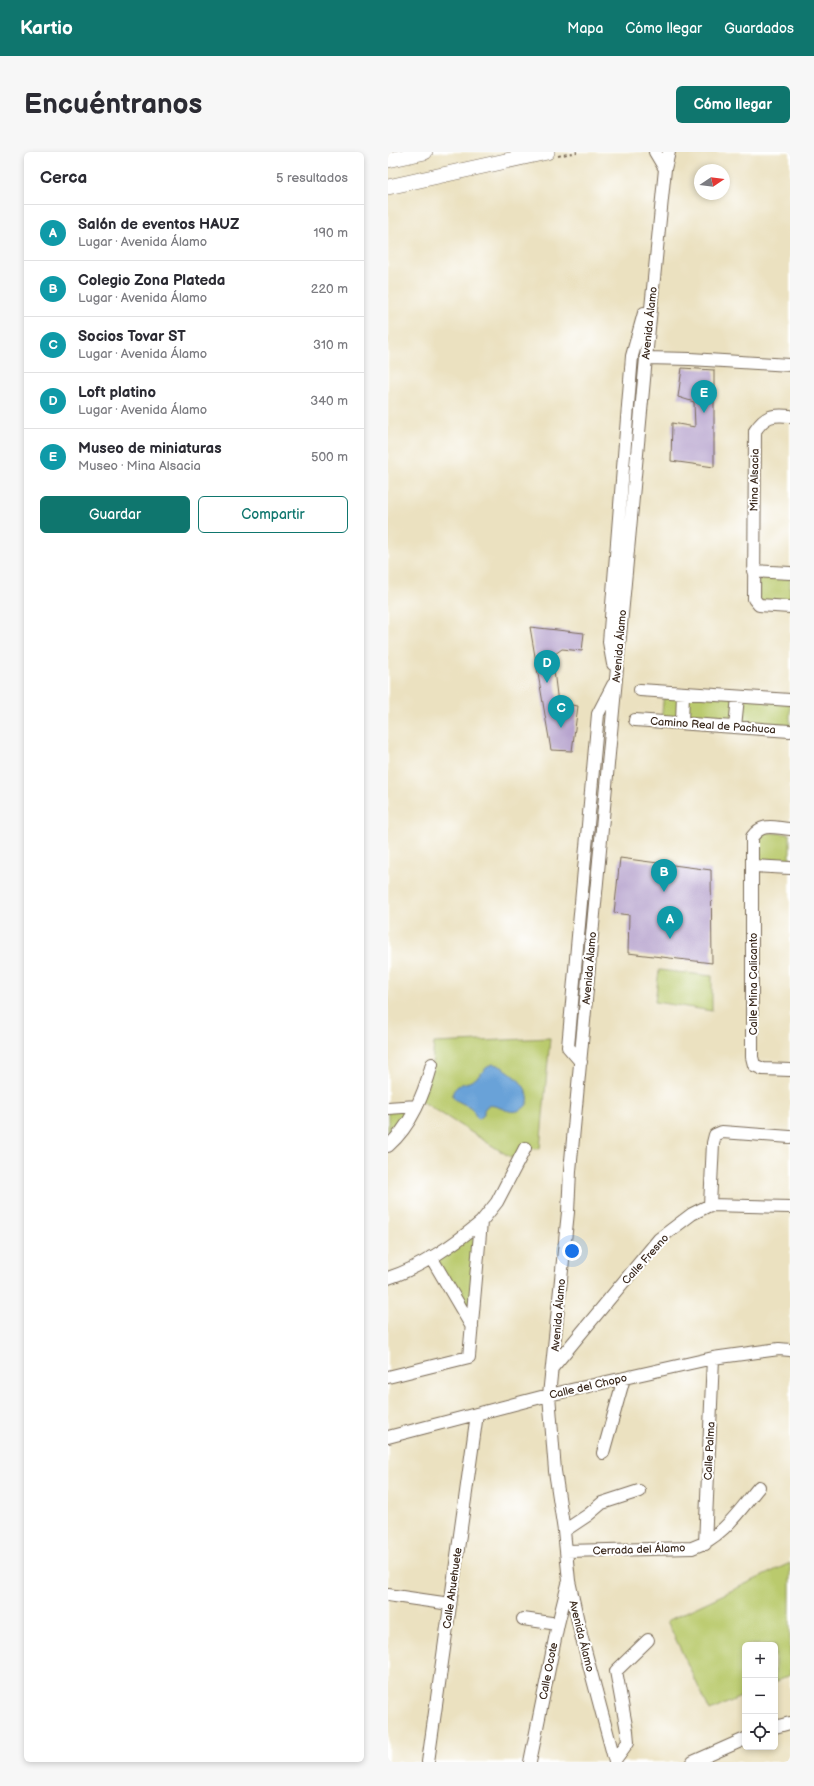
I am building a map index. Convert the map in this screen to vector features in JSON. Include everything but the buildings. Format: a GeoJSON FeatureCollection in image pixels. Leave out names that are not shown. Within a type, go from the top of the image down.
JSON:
{"type":"FeatureCollection","features":[{"type":"Feature","properties":{"kind":"main road"},"geometry":{"type":"LineString","coordinates":[[408,182],[395,158],[425,152]]}},
{"type":"Feature","properties":{"kind":"main road"},"geometry":{"type":"LineString","coordinates":[[388,187],[547,152]]}},
{"type":"Feature","properties":{"kind":"street"},"geometry":{"type":"LineString","coordinates":[[655,152],[665,169]]}},
{"type":"Feature","properties":{"kind":"street","name":"Avenida Álamo"},"geometry":{"type":"LineString","coordinates":[[615,1761],[581,1635],[569,1581],[564,1531],[555,1471],[549,1395],[553,1367],[646,358],[665,169],[669,152]]}},
{"type":"Feature","properties":{"kind":"street"},"geometry":{"type":"LineString","coordinates":[[616,678],[609,642],[632,356],[654,279]]}},
{"type":"Feature","properties":{"kind":"street"},"geometry":{"type":"LineString","coordinates":[[646,358],[790,365]]}},
{"type":"Feature","properties":{"kind":"street","name":"Mina Alsacia"},"geometry":{"type":"LineString","coordinates":[[790,416],[776,415],[762,421],[754,431],[753,571],[754,599],[756,603],[759,605],[790,607]]}},
{"type":"Feature","properties":{"kind":"street"},"geometry":{"type":"LineString","coordinates":[[753,571],[790,573]]}},
{"type":"Feature","properties":{"kind":"street"},"geometry":{"type":"LineString","coordinates":[[640,690],[790,700]]}},
{"type":"Feature","properties":{"kind":"street"},"geometry":{"type":"LineString","coordinates":[[682,723],[683,693]]}},
{"type":"Feature","properties":{"kind":"street"},"geometry":{"type":"LineString","coordinates":[[736,727],[738,697]]}},
{"type":"Feature","properties":{"kind":"street","name":"Camino Real de Pachuca"},"geometry":{"type":"LineString","coordinates":[[635,720],[790,731]]}},
{"type":"Feature","properties":{"kind":"street","name":"Calle Mina Calicanto"},"geometry":{"type":"LineString","coordinates":[[790,829],[763,827],[757,830],[752,837],[752,1057],[754,1065],[763,1069],[790,1070]]}},
{"type":"Feature","properties":{"kind":"street"},"geometry":{"type":"LineString","coordinates":[[753,866],[790,868]]}},
{"type":"Feature","properties":{"kind":"street"},"geometry":{"type":"LineString","coordinates":[[388,1143],[397,1138],[417,1106],[425,1089],[432,1064]]}},
{"type":"Feature","properties":{"kind":"street"},"geometry":{"type":"LineString","coordinates":[[388,1108],[417,1106]]}},
{"type":"Feature","properties":{"kind":"street"},"geometry":{"type":"LineString","coordinates":[[710,1205],[713,1143],[715,1135],[722,1132],[790,1137]]}},
{"type":"Feature","properties":{"kind":"street"},"geometry":{"type":"LineString","coordinates":[[388,1278],[431,1257],[458,1240],[481,1222],[497,1202],[525,1148]]}},
{"type":"Feature","properties":{"kind":"street","name":"Calle Fresno"},"geometry":{"type":"LineString","coordinates":[[553,1367],[660,1239],[692,1214],[710,1205],[790,1207]]}},
{"type":"Feature","properties":{"kind":"street"},"geometry":{"type":"LineString","coordinates":[[388,1377],[469,1358],[481,1222]]}},
{"type":"Feature","properties":{"kind":"street"},"geometry":{"type":"LineString","coordinates":[[431,1257],[472,1327]]}},
{"type":"Feature","properties":{"kind":"street","name":"Calle del Chopo"},"geometry":{"type":"LineString","coordinates":[[388,1437],[549,1395],[713,1358],[779,1349],[790,1350]]}},
{"type":"Feature","properties":{"kind":"street","name":"Calle Palma"},"geometry":{"type":"LineString","coordinates":[[705,1544],[713,1358]]}},
{"type":"Feature","properties":{"kind":"street"},"geometry":{"type":"LineString","coordinates":[[603,1453],[624,1378]]}},
{"type":"Feature","properties":{"kind":"street","name":"Calle Ahuehuete"},"geometry":{"type":"LineString","coordinates":[[428,1762],[477,1414]]}},
{"type":"Feature","properties":{"kind":"street","name":"Cerrada del Álamo"},"geometry":{"type":"LineString","coordinates":[[566,1551],[692,1548],[705,1544],[719,1534],[759,1487]]}},
{"type":"Feature","properties":{"kind":"street"},"geometry":{"type":"LineString","coordinates":[[564,1531],[588,1515],[602,1503],[639,1491]]}},
{"type":"Feature","properties":{"kind":"street","name":"Calle Ocote"},"geometry":{"type":"LineString","coordinates":[[530,1762],[558,1624],[569,1581]]}},
{"type":"Feature","properties":{"kind":"street"},"geometry":{"type":"LineString","coordinates":[[388,1595],[450,1604]]}},
{"type":"Feature","properties":{"kind":"street"},"geometry":{"type":"LineString","coordinates":[[523,1619],[558,1624]]}},
{"type":"Feature","properties":{"kind":"street"},"geometry":{"type":"LineString","coordinates":[[615,1761],[628,1742],[628,1731],[616,1671],[648,1640]]}},
{"type":"Feature","properties":{"kind":"street"},"geometry":{"type":"LineString","coordinates":[[778,1726],[790,1723]]}},
{"type":"Feature","properties":{"kind":"street"},"geometry":{"type":"LineString","coordinates":[[693,1762],[742,1740]]}},
{"type":"Feature","properties":{"kind":"green space"},"geometry":{"type":"Polygon","coordinates":[[[758,574],[790,576],[790,603],[759,601],[758,574]]]}},
{"type":"Feature","properties":{"kind":"green space"},"geometry":{"type":"Polygon","coordinates":[[[664,692],[790,700],[790,731],[661,722],[664,692]]]}},
{"type":"Feature","properties":{"kind":"green space"},"geometry":{"type":"Polygon","coordinates":[[[758,832],[790,834],[790,861],[756,860],[758,832]]]}},
{"type":"Feature","properties":{"kind":"green space"},"geometry":{"type":"Polygon","coordinates":[[[659,970],[712,976],[712,1011],[655,1002],[659,970]]]}},
{"type":"Feature","properties":{"kind":"green space"},"geometry":{"type":"Polygon","coordinates":[[[550,1038],[540,1149],[525,1148],[518,1162],[420,1100],[432,1064],[434,1043],[550,1038]]]}},
{"type":"Feature","properties":{"kind":"green space"},"geometry":{"type":"Polygon","coordinates":[[[417,1106],[388,1146],[388,1108],[417,1106]]]}},
{"type":"Feature","properties":{"kind":"green space"},"geometry":{"type":"Polygon","coordinates":[[[481,1222],[472,1327],[431,1257],[481,1222]]]}},
{"type":"Feature","properties":{"kind":"green space"},"geometry":{"type":"Polygon","coordinates":[[[790,1563],[790,1675],[778,1681],[778,1642],[742,1642],[742,1696],[710,1711],[667,1621],[790,1563]]]}},
{"type":"Feature","properties":{"kind":"water"},"geometry":{"type":"Polygon","coordinates":[[[493,1064],[506,1070],[521,1082],[528,1097],[527,1104],[522,1109],[517,1111],[508,1111],[496,1106],[487,1106],[484,1110],[484,1115],[479,1119],[470,1107],[459,1102],[453,1097],[454,1090],[461,1084],[476,1078],[487,1067],[493,1064]]]}},
{"type":"Feature","properties":{"kind":"place","name":"Museo de miniaturas"},"geometry":{"type":"Point","coordinates":[704,413]}},
{"type":"Feature","properties":{"kind":"place","name":"Loft platino"},"geometry":{"type":"Point","coordinates":[547,683]}},
{"type":"Feature","properties":{"kind":"place","name":"Socios Tovar ST"},"geometry":{"type":"Point","coordinates":[561,728]}},
{"type":"Feature","properties":{"kind":"place","name":"Colegio Zona Plateda"},"geometry":{"type":"Point","coordinates":[664,892]}},
{"type":"Feature","properties":{"kind":"place","name":"Salón de eventos HAUZ"},"geometry":{"type":"Point","coordinates":[670,939]}}]}
